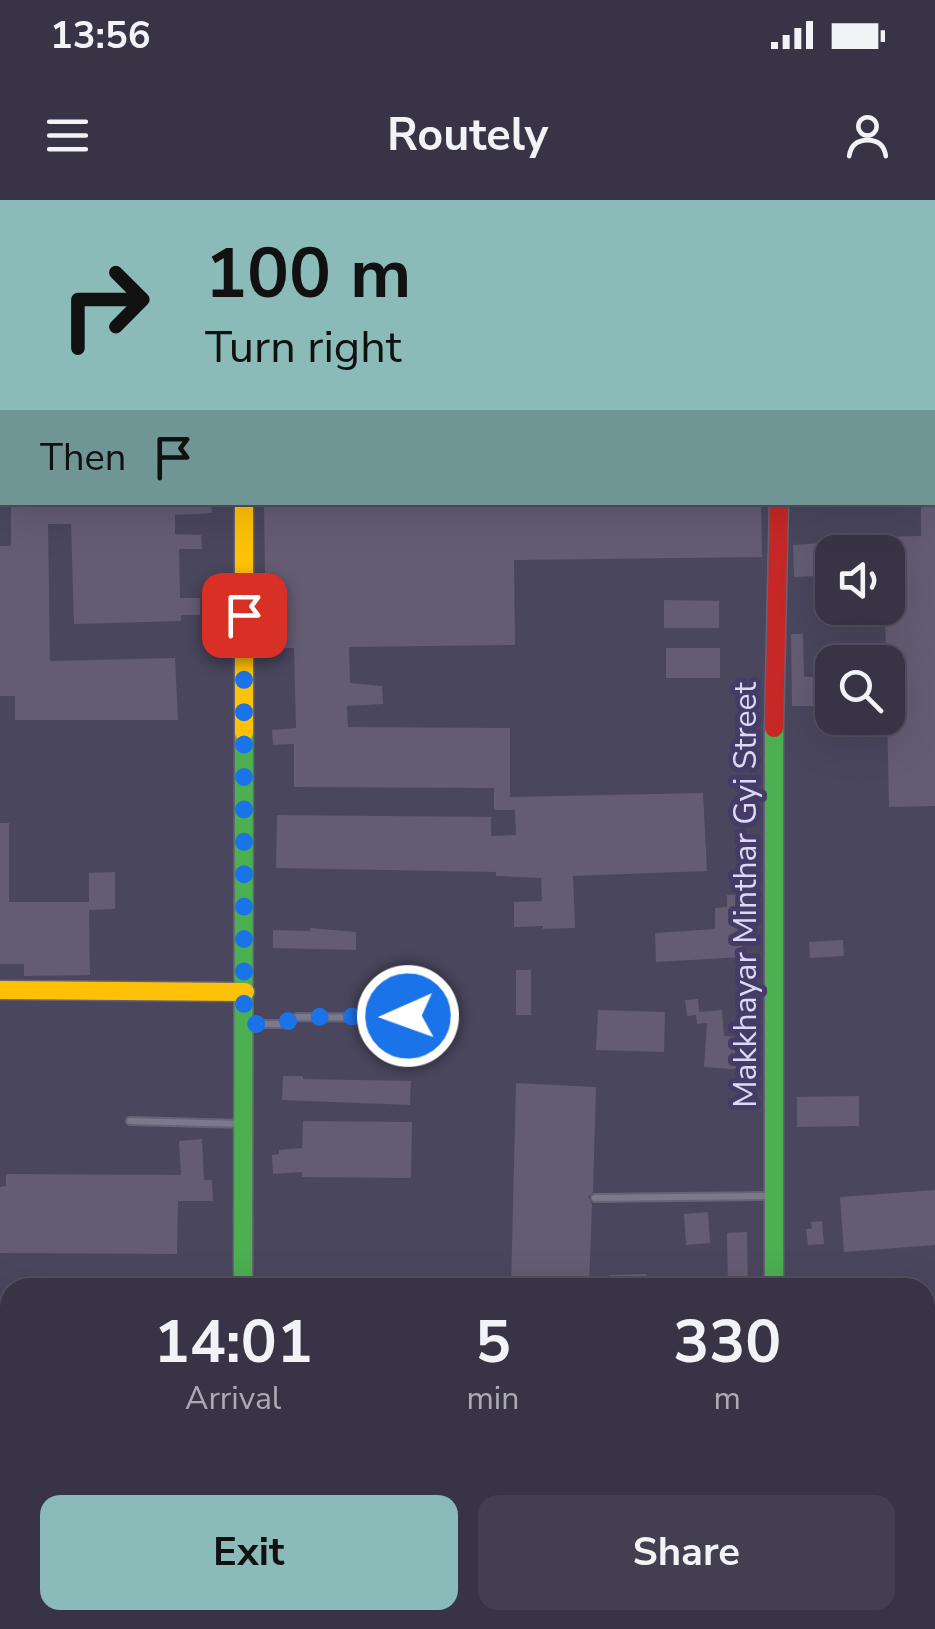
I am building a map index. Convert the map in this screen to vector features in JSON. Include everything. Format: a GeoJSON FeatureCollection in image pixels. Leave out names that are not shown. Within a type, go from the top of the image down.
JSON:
{"type":"FeatureCollection","features":[{"type":"Feature","properties":{"kind":"street"},"geometry":{"type":"LineString","coordinates":[[243,1278],[244,505]]}},
{"type":"Feature","properties":{"kind":"street","name":"Makkhayar Minthar Gyi Street"},"geometry":{"type":"LineString","coordinates":[[774,1278],[778,505]]}},
{"type":"Feature","properties":{"kind":"street"},"geometry":{"type":"LineString","coordinates":[[0,990],[244,992]]}},
{"type":"Feature","properties":{"kind":"lane"},"geometry":{"type":"LineString","coordinates":[[244,1024],[281,1024],[298,1017],[404,1018],[412,1012],[419,975]]}},
{"type":"Feature","properties":{"kind":"lane"},"geometry":{"type":"LineString","coordinates":[[130,1121],[244,1124]]}},
{"type":"Feature","properties":{"kind":"lane"},"geometry":{"type":"LineString","coordinates":[[595,1198],[774,1196]]}},
{"type":"Feature","properties":{"kind":"building"},"geometry":{"type":"Polygon","coordinates":[[[11,505],[211,505],[212,513],[175,515],[175,534],[201,535],[202,549],[179,549],[180,598],[200,598],[200,615],[181,615],[181,621],[74,624],[71,524],[48,524],[50,661],[175,658],[178,720],[15,720],[15,696],[0,696],[0,546],[11,546],[11,505]]]}},
{"type":"Feature","properties":{"kind":"building"},"geometry":{"type":"Polygon","coordinates":[[[264,505],[761,505],[762,557],[514,560],[515,645],[349,647],[350,683],[382,686],[383,704],[347,706],[348,727],[510,728],[510,797],[703,793],[707,871],[573,876],[575,928],[514,927],[514,902],[542,901],[541,878],[496,876],[496,872],[276,868],[277,815],[491,817],[491,836],[516,835],[515,810],[494,810],[494,788],[294,787],[294,744],[273,745],[272,730],[296,728],[294,648],[266,648],[264,505]]]}},
{"type":"Feature","properties":{"kind":"building"},"geometry":{"type":"Polygon","coordinates":[[[921,505],[935,505],[935,806],[889,807],[888,735],[905,735],[905,645],[886,645],[885,625],[905,625],[905,536],[921,536],[921,505]]]}},
{"type":"Feature","properties":{"kind":"building"},"geometry":{"type":"Polygon","coordinates":[[[815,544],[815,576],[794,577],[793,545],[815,544]]]}},
{"type":"Feature","properties":{"kind":"building"},"geometry":{"type":"Polygon","coordinates":[[[664,600],[719,601],[719,628],[664,628],[664,600]]]}},
{"type":"Feature","properties":{"kind":"building"},"geometry":{"type":"Polygon","coordinates":[[[791,634],[803,634],[804,677],[815,677],[815,706],[792,706],[791,634]]]}},
{"type":"Feature","properties":{"kind":"building"},"geometry":{"type":"Polygon","coordinates":[[[666,648],[720,648],[720,678],[666,678],[666,648]]]}},
{"type":"Feature","properties":{"kind":"building"},"geometry":{"type":"Polygon","coordinates":[[[0,823],[9,823],[9,902],[89,902],[89,873],[115,872],[115,909],[89,910],[90,975],[24,976],[24,964],[0,964],[0,823]]]}},
{"type":"Feature","properties":{"kind":"building"},"geometry":{"type":"Polygon","coordinates":[[[727,895],[739,895],[739,906],[753,906],[753,923],[741,923],[743,957],[656,962],[655,933],[715,929],[715,908],[727,907],[727,895]]]}},
{"type":"Feature","properties":{"kind":"building"},"geometry":{"type":"Polygon","coordinates":[[[273,930],[356,932],[356,950],[273,948],[273,930]]]}},
{"type":"Feature","properties":{"kind":"building"},"geometry":{"type":"Polygon","coordinates":[[[843,940],[844,956],[810,958],[809,942],[843,940]]]}},
{"type":"Feature","properties":{"kind":"building"},"geometry":{"type":"Polygon","coordinates":[[[516,970],[531,970],[531,1015],[516,1015],[516,970]]]}},
{"type":"Feature","properties":{"kind":"building"},"geometry":{"type":"Polygon","coordinates":[[[698,999],[699,1012],[722,1010],[724,1036],[749,1038],[747,1070],[704,1067],[707,1023],[697,1024],[696,1015],[687,1016],[685,1000],[698,999]]]}},
{"type":"Feature","properties":{"kind":"building"},"geometry":{"type":"Polygon","coordinates":[[[598,1010],[665,1012],[664,1052],[596,1050],[598,1010]]]}},
{"type":"Feature","properties":{"kind":"building"},"geometry":{"type":"Polygon","coordinates":[[[283,1076],[411,1081],[410,1105],[282,1100],[283,1076]]]}},
{"type":"Feature","properties":{"kind":"building"},"geometry":{"type":"Polygon","coordinates":[[[516,1083],[596,1087],[593,1192],[588,1197],[592,1204],[589,1278],[511,1278],[516,1083]]]}},
{"type":"Feature","properties":{"kind":"building"},"geometry":{"type":"Polygon","coordinates":[[[859,1096],[859,1126],[797,1127],[797,1097],[859,1096]]]}},
{"type":"Feature","properties":{"kind":"building"},"geometry":{"type":"Polygon","coordinates":[[[303,1121],[412,1122],[411,1178],[273,1174],[272,1155],[279,1154],[279,1150],[302,1148],[303,1121]]]}},
{"type":"Feature","properties":{"kind":"building"},"geometry":{"type":"Polygon","coordinates":[[[202,1139],[204,1180],[212,1180],[213,1201],[178,1201],[177,1254],[0,1253],[0,1187],[6,1186],[6,1174],[181,1175],[179,1141],[202,1139]]]}},
{"type":"Feature","properties":{"kind":"building"},"geometry":{"type":"Polygon","coordinates":[[[935,1190],[935,1245],[844,1252],[840,1197],[935,1190]]]}},
{"type":"Feature","properties":{"kind":"building"},"geometry":{"type":"Polygon","coordinates":[[[708,1212],[710,1243],[686,1245],[684,1214],[708,1212]]]}},
{"type":"Feature","properties":{"kind":"building"},"geometry":{"type":"Polygon","coordinates":[[[822,1221],[824,1244],[808,1245],[806,1229],[812,1229],[811,1222],[822,1221]]]}},
{"type":"Feature","properties":{"kind":"building"},"geometry":{"type":"Polygon","coordinates":[[[747,1232],[748,1278],[728,1278],[727,1233],[747,1232]]]}},
{"type":"Feature","properties":{"kind":"building"},"geometry":{"type":"Polygon","coordinates":[[[647,1274],[647,1278],[609,1278],[647,1274]]]}},
{"type":"Feature","properties":{"kind":"traffic: fast"},"geometry":{"type":"LineString","coordinates":[[774,728],[774,1278]]}},
{"type":"Feature","properties":{"kind":"traffic: fast"},"geometry":{"type":"LineString","coordinates":[[243,1278],[244,733]]}},
{"type":"Feature","properties":{"kind":"traffic: slow"},"geometry":{"type":"LineString","coordinates":[[244,505],[244,733]]}},
{"type":"Feature","properties":{"kind":"traffic: slow"},"geometry":{"type":"LineString","coordinates":[[0,990],[245,992]]}},
{"type":"Feature","properties":{"kind":"traffic: jam"},"geometry":{"type":"LineString","coordinates":[[774,728],[779,505]]}},
{"type":"Feature","properties":{"kind":"route"},"geometry":{"type":"LineString","coordinates":[[244,615],[244,1024],[281,1024],[294,1017],[408,1016]]}}]}
